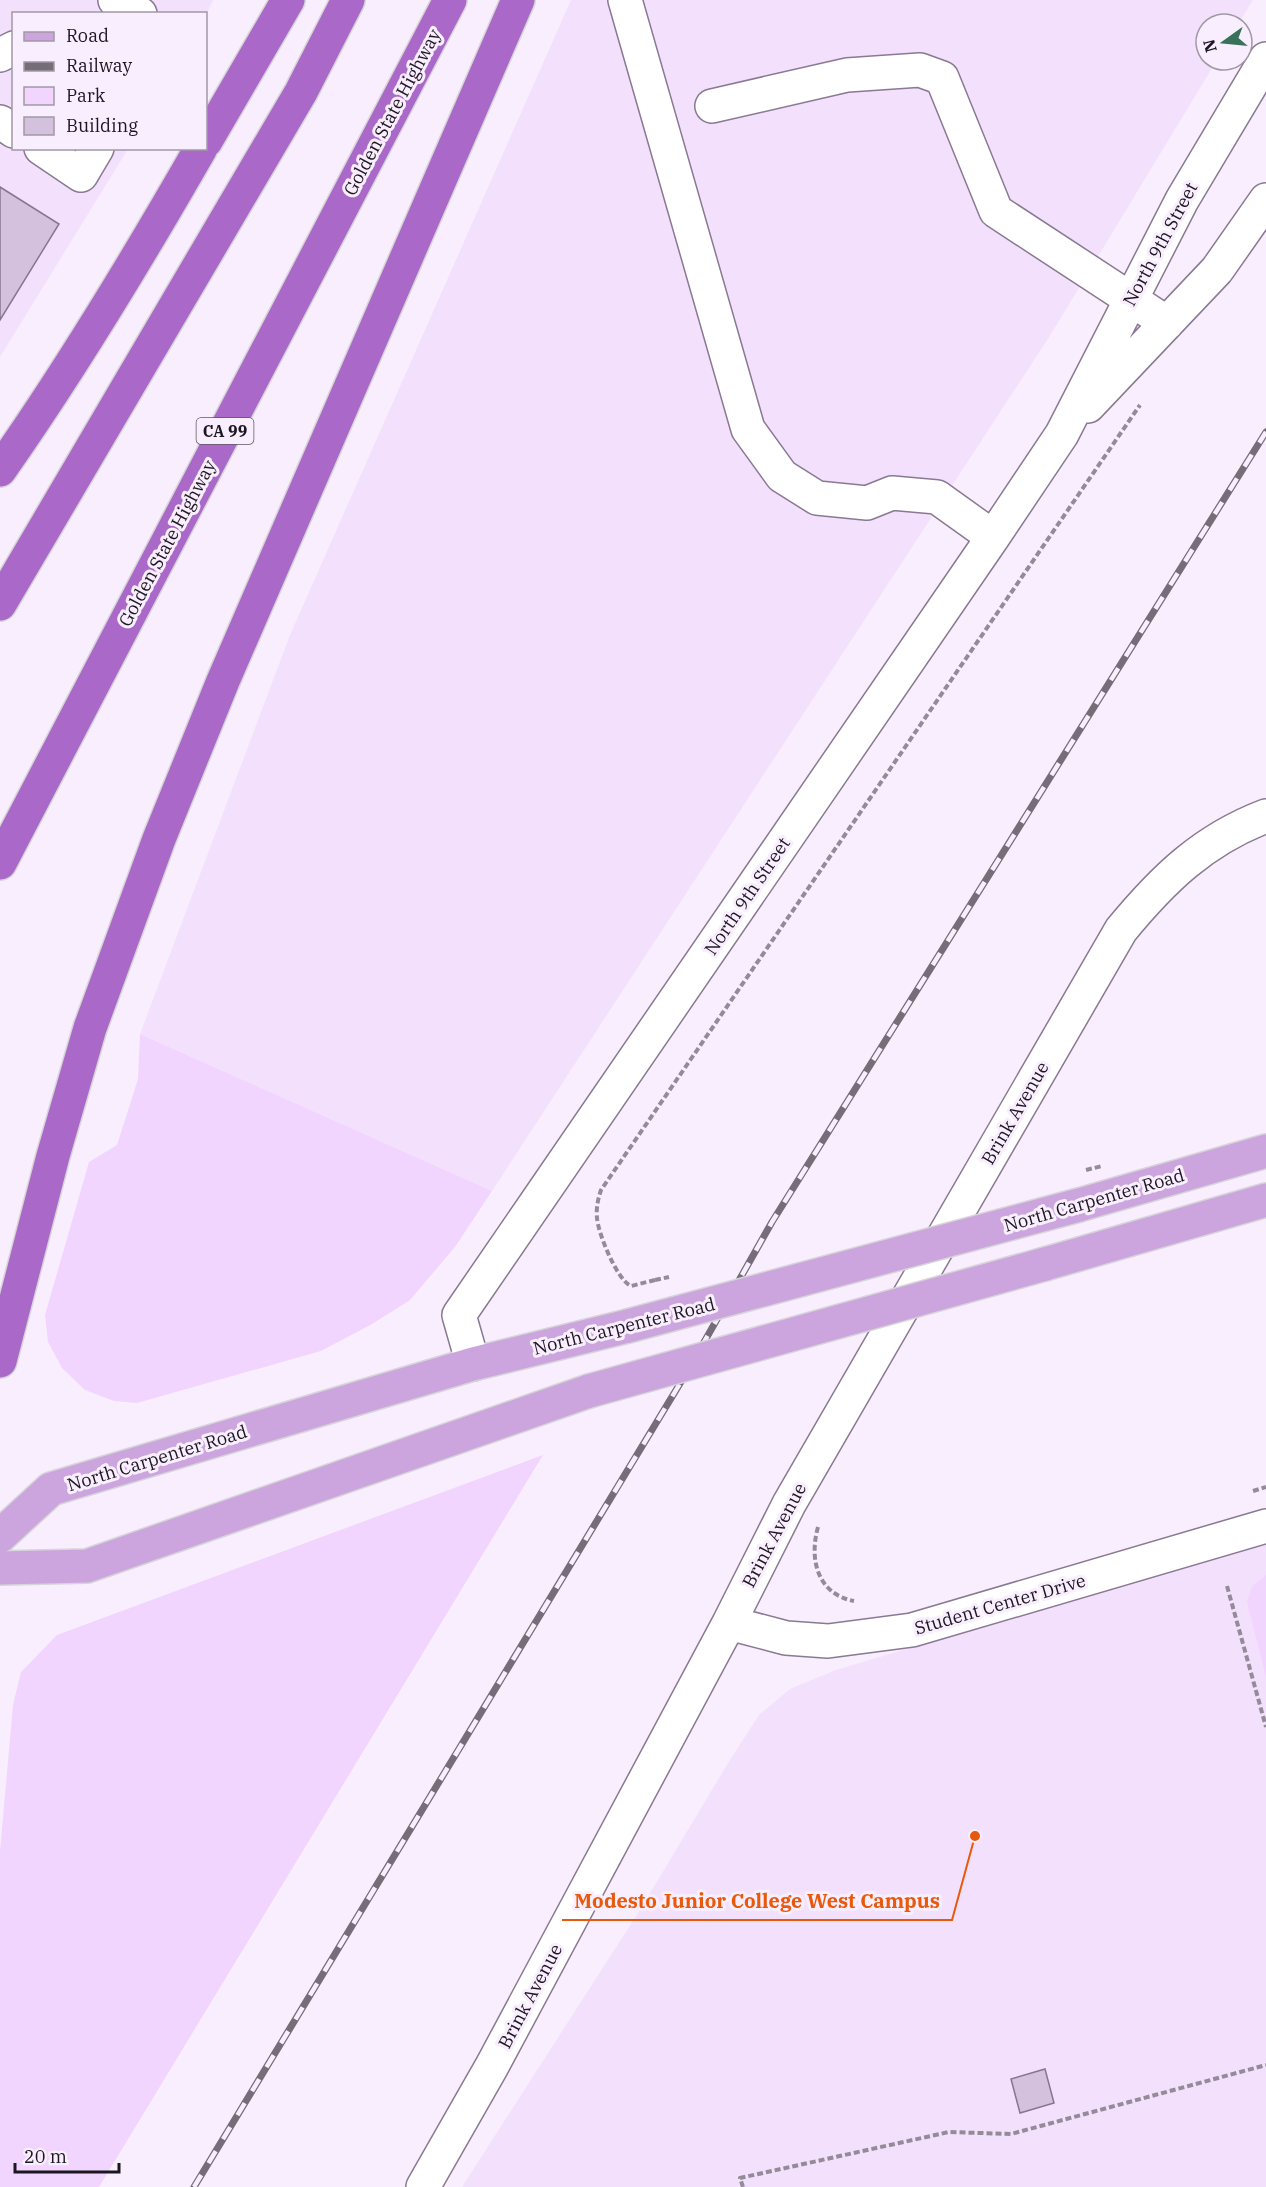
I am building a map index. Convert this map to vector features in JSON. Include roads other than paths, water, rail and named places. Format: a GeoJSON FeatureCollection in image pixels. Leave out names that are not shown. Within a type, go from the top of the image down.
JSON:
{"type":"FeatureCollection","features":[{"type":"Feature","properties":{"kind":"highway"},"geometry":{"type":"LineString","coordinates":[[207,139],[288,0]]}},
{"type":"Feature","properties":{"kind":"highway"},"geometry":{"type":"LineString","coordinates":[[0,604],[301,93],[348,0]]}},
{"type":"Feature","properties":{"kind":"highway","name":"Golden State Highway"},"geometry":{"type":"LineString","coordinates":[[0,863],[450,0]]}},
{"type":"Feature","properties":{"kind":"highway"},"geometry":{"type":"LineString","coordinates":[[0,1361],[53,1156],[90,1028],[159,839],[227,670],[518,0]]}},
{"type":"Feature","properties":{"kind":"highway"},"geometry":{"type":"LineString","coordinates":[[0,470],[34,422],[130,270],[200,150]]}},
{"type":"Feature","properties":{"kind":"main road","name":"North Carpenter Road"},"geometry":{"type":"LineString","coordinates":[[0,1536],[51,1489],[473,1364],[628,1326],[1079,1205],[1266,1151]]}},
{"type":"Feature","properties":{"kind":"main road"},"geometry":{"type":"LineString","coordinates":[[0,1568],[87,1566],[589,1391],[1266,1200]]}},
{"type":"Feature","properties":{"kind":"street"},"geometry":{"type":"LineString","coordinates":[[116,0],[137,12]]}},
{"type":"Feature","properties":{"kind":"street"},"geometry":{"type":"LineString","coordinates":[[625,0],[748,429],[782,476],[817,498],[867,503],[892,493],[937,496],[993,537]]}},
{"type":"Feature","properties":{"kind":"street","name":"North 9th Street"},"geometry":{"type":"LineString","coordinates":[[473,1364],[459,1315],[1062,434],[1182,200],[1266,59]]}},
{"type":"Feature","properties":{"kind":"street"},"geometry":{"type":"LineString","coordinates":[[712,106],[847,75],[920,70],[942,78],[996,211],[1167,323]]}},
{"type":"Feature","properties":{"kind":"street"},"geometry":{"type":"LineString","coordinates":[[43,150],[81,175],[96,150]]}},
{"type":"Feature","properties":{"kind":"street","name":"North 9th Street"},"geometry":{"type":"LineString","coordinates":[[1062,434],[1217,270],[1266,200]]}},
{"type":"Feature","properties":{"kind":"street","name":"Brink Avenue"},"geometry":{"type":"LineString","coordinates":[[423,2187],[492,2066],[801,1484],[1121,930],[1148,897],[1183,863],[1212,842],[1242,825],[1266,816]]}},
{"type":"Feature","properties":{"kind":"street","name":"Student Center Drive"},"geometry":{"type":"LineString","coordinates":[[729,1623],[786,1638],[828,1641],[912,1630],[1266,1526]]}},
{"type":"Feature","properties":{"kind":"railway"},"geometry":{"type":"LineString","coordinates":[[194,2187],[690,1367],[772,1222],[1266,432]]}},
{"type":"Feature","properties":{"kind":"place","name":"Modesto Junior College West Campus"},"geometry":{"type":"Point","coordinates":[975,1836]}}]}
